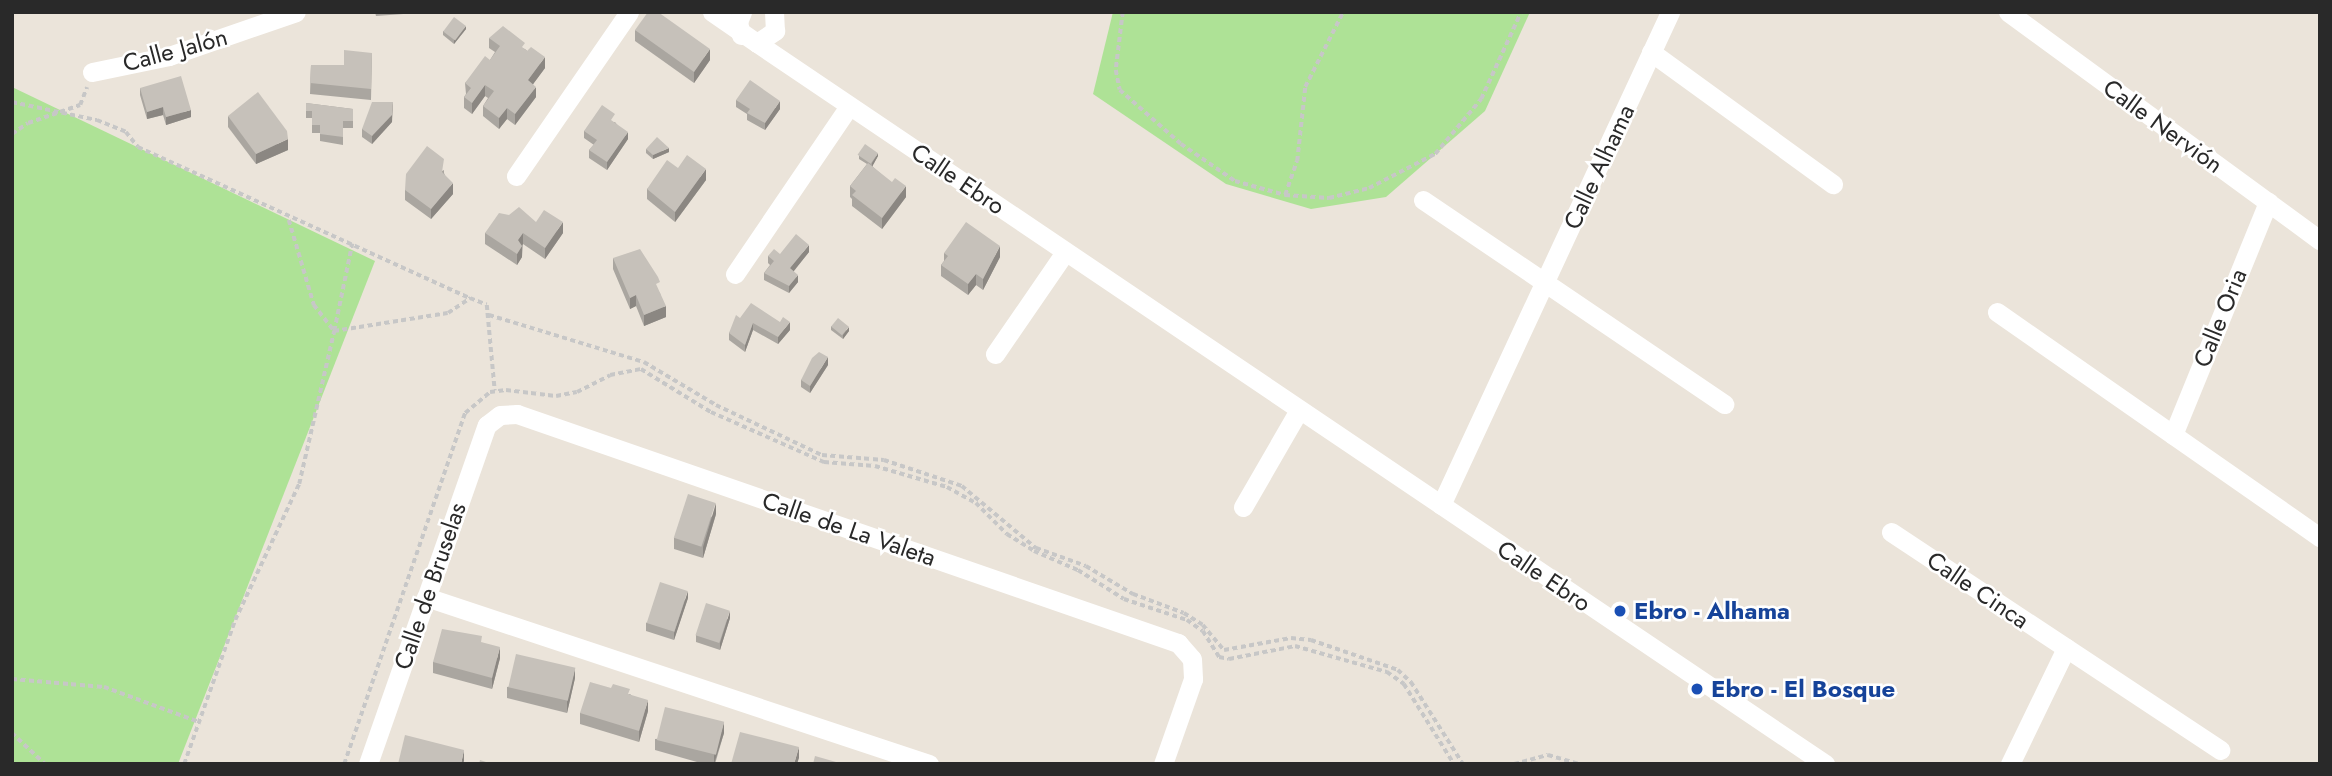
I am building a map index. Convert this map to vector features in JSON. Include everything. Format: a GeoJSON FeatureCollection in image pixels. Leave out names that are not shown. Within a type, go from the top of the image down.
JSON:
{"type":"FeatureCollection","features":[{"type":"Feature","properties":{"kind":"street","name":"Calle Jalón"},"geometry":{"type":"LineString","coordinates":[[92,72],[169,55],[296,12]]}},
{"type":"Feature","properties":{"kind":"street"},"geometry":{"type":"LineString","coordinates":[[516,176],[628,12]]}},
{"type":"Feature","properties":{"kind":"street","name":"Calle Ebro"},"geometry":{"type":"LineString","coordinates":[[712,12],[1825,764]]}},
{"type":"Feature","properties":{"kind":"street"},"geometry":{"type":"LineString","coordinates":[[742,12],[738,22],[749,39],[774,18]]}},
{"type":"Feature","properties":{"kind":"street","name":"Calle Alhama"},"geometry":{"type":"LineString","coordinates":[[1441,505],[1670,12]]}},
{"type":"Feature","properties":{"kind":"street","name":"Calle Nervión"},"geometry":{"type":"LineString","coordinates":[[2008,12],[2319,239]]}},
{"type":"Feature","properties":{"kind":"street","name":"Calle Ebro"},"geometry":{"type":"LineString","coordinates":[[774,18],[783,50],[803,73]]}},
{"type":"Feature","properties":{"kind":"street"},"geometry":{"type":"LineString","coordinates":[[1651,52],[1833,184]]}},
{"type":"Feature","properties":{"kind":"street"},"geometry":{"type":"LineString","coordinates":[[735,274],[849,106]]}},
{"type":"Feature","properties":{"kind":"street"},"geometry":{"type":"LineString","coordinates":[[1423,200],[1547,281],[1724,404]]}},
{"type":"Feature","properties":{"kind":"street","name":"Calle Oria"},"geometry":{"type":"LineString","coordinates":[[2173,435],[2268,202]]}},
{"type":"Feature","properties":{"kind":"street"},"geometry":{"type":"LineString","coordinates":[[995,354],[1065,252]]}},
{"type":"Feature","properties":{"kind":"street"},"geometry":{"type":"LineString","coordinates":[[1997,312],[2320,537]]}},
{"type":"Feature","properties":{"kind":"street"},"geometry":{"type":"LineString","coordinates":[[1242,506],[1299,410]]}},
{"type":"Feature","properties":{"kind":"street","name":"Calle de La Valeta"},"geometry":{"type":"LineString","coordinates":[[500,415],[517,414],[1178,643],[1192,659],[1193,679],[1163,764]]}},
{"type":"Feature","properties":{"kind":"street","name":"Calle de Bruselas"},"geometry":{"type":"LineString","coordinates":[[368,764],[486,425],[500,415]]}},
{"type":"Feature","properties":{"kind":"street","name":"Calle Cinca"},"geometry":{"type":"LineString","coordinates":[[1891,532],[2220,750]]}},
{"type":"Feature","properties":{"kind":"street"},"geometry":{"type":"LineString","coordinates":[[426,597],[929,764]]}},
{"type":"Feature","properties":{"kind":"street"},"geometry":{"type":"LineString","coordinates":[[2010,764],[2066,648]]}},
{"type":"Feature","properties":{"kind":"path"},"geometry":{"type":"LineString","coordinates":[[1123,12],[1116,70],[1119,90],[1181,144],[1235,181],[1285,195],[1329,198],[1369,188],[1435,154],[1481,99],[1521,12]]}},
{"type":"Feature","properties":{"kind":"path"},"geometry":{"type":"LineString","coordinates":[[1285,195],[1297,161],[1305,87],[1343,12]]}},
{"type":"Feature","properties":{"kind":"path"},"geometry":{"type":"LineString","coordinates":[[12,134],[80,105],[92,72]]}},
{"type":"Feature","properties":{"kind":"path"},"geometry":{"type":"LineString","coordinates":[[12,102],[57,114],[97,120],[127,132],[138,147],[289,220],[352,244],[486,305],[495,391]]}},
{"type":"Feature","properties":{"kind":"path"},"geometry":{"type":"LineString","coordinates":[[289,220],[314,305],[334,331]]}},
{"type":"Feature","properties":{"kind":"path"},"geometry":{"type":"LineString","coordinates":[[184,764],[235,620],[299,484],[352,244]]}},
{"type":"Feature","properties":{"kind":"path"},"geometry":{"type":"LineString","coordinates":[[334,331],[448,313],[470,299]]}},
{"type":"Feature","properties":{"kind":"path"},"geometry":{"type":"LineString","coordinates":[[489,315],[644,362],[716,405],[822,455],[884,460],[962,486],[1036,548],[1086,566],[1133,594],[1184,613],[1203,625],[1224,650],[1291,638],[1311,640],[1398,670],[1410,682],[1463,764]]}},
{"type":"Feature","properties":{"kind":"path"},"geometry":{"type":"LineString","coordinates":[[12,679],[104,687],[199,722]]}},
{"type":"Feature","properties":{"kind":"path"},"geometry":{"type":"LineString","coordinates":[[12,733],[45,764]]}},
{"type":"Feature","properties":{"kind":"path"},"geometry":{"type":"LineString","coordinates":[[1514,764],[1548,755],[1580,764]]}},
{"type":"Feature","properties":{"kind":"path"},"geometry":{"type":"LineString","coordinates":[[1535,764],[1562,764]]}},
{"type":"Feature","properties":{"kind":"green space"},"geometry":{"type":"Polygon","coordinates":[[[1113,12],[1530,12],[1485,111],[1386,197],[1311,209],[1226,184],[1093,94],[1113,12]]]}},
{"type":"Feature","properties":{"kind":"green space"},"geometry":{"type":"Polygon","coordinates":[[[12,87],[375,261],[178,764],[12,764],[12,87]]]}},
{"type":"Feature","properties":{"kind":"building"},"geometry":{"type":"Polygon","coordinates":[[[648,12],[658,12],[710,49],[694,72],[635,30],[648,12]]]}},
{"type":"Feature","properties":{"kind":"building"},"geometry":{"type":"Polygon","coordinates":[[[454,17],[466,26],[455,40],[443,31],[454,17]]]}},
{"type":"Feature","properties":{"kind":"building"},"geometry":{"type":"Polygon","coordinates":[[[503,26],[525,43],[522,47],[527,51],[531,47],[545,57],[528,80],[536,87],[515,114],[507,108],[499,118],[483,106],[494,91],[485,85],[472,103],[464,97],[471,88],[465,83],[485,56],[490,60],[500,46],[489,38],[503,26]]]}},
{"type":"Feature","properties":{"kind":"building"},"geometry":{"type":"Polygon","coordinates":[[[344,50],[372,53],[371,89],[310,83],[311,65],[344,65],[344,50]]]}},
{"type":"Feature","properties":{"kind":"building"},"geometry":{"type":"Polygon","coordinates":[[[181,76],[191,110],[166,117],[163,107],[147,112],[140,88],[181,76]]]}},
{"type":"Feature","properties":{"kind":"building"},"geometry":{"type":"Polygon","coordinates":[[[750,80],[780,101],[765,123],[747,113],[750,109],[736,100],[750,80]]]}},
{"type":"Feature","properties":{"kind":"building"},"geometry":{"type":"Polygon","coordinates":[[[258,92],[287,131],[288,139],[256,154],[228,116],[258,92]]]}},
{"type":"Feature","properties":{"kind":"building"},"geometry":{"type":"Polygon","coordinates":[[[372,102],[393,102],[392,115],[372,136],[362,129],[372,102]]]}},
{"type":"Feature","properties":{"kind":"building"},"geometry":{"type":"Polygon","coordinates":[[[306,103],[353,109],[353,121],[343,121],[343,137],[320,134],[320,125],[312,125],[312,111],[306,111],[306,103]]]}},
{"type":"Feature","properties":{"kind":"building"},"geometry":{"type":"Polygon","coordinates":[[[602,105],[615,114],[611,120],[628,132],[607,162],[589,150],[597,140],[584,131],[602,105]]]}},
{"type":"Feature","properties":{"kind":"building"},"geometry":{"type":"Polygon","coordinates":[[[657,137],[669,148],[653,155],[646,149],[657,137]]]}},
{"type":"Feature","properties":{"kind":"building"},"geometry":{"type":"Polygon","coordinates":[[[865,144],[878,153],[871,164],[858,155],[865,144]]]}},
{"type":"Feature","properties":{"kind":"building"},"geometry":{"type":"Polygon","coordinates":[[[427,146],[444,159],[442,172],[453,183],[431,209],[405,190],[406,174],[427,146]]]}},
{"type":"Feature","properties":{"kind":"building"},"geometry":{"type":"Polygon","coordinates":[[[687,155],[706,169],[675,212],[647,189],[667,160],[678,168],[687,155]]]}},
{"type":"Feature","properties":{"kind":"building"},"geometry":{"type":"Polygon","coordinates":[[[868,163],[892,182],[895,178],[906,186],[882,218],[852,195],[856,191],[850,186],[868,163]]]}},
{"type":"Feature","properties":{"kind":"building"},"geometry":{"type":"Polygon","coordinates":[[[519,207],[536,222],[544,210],[563,222],[545,248],[523,233],[518,240],[522,246],[517,254],[485,233],[499,213],[509,215],[519,207]]]}},
{"type":"Feature","properties":{"kind":"building"},"geometry":{"type":"Polygon","coordinates":[[[966,222],[1000,246],[983,279],[976,274],[968,284],[941,265],[948,256],[944,253],[966,222]]]}},
{"type":"Feature","properties":{"kind":"building"},"geometry":{"type":"Polygon","coordinates":[[[796,234],[809,245],[790,268],[798,275],[789,286],[764,273],[774,261],[768,256],[774,249],[780,254],[796,234]]]}},
{"type":"Feature","properties":{"kind":"building"},"geometry":{"type":"Polygon","coordinates":[[[640,249],[658,277],[660,282],[656,284],[666,306],[644,315],[636,295],[630,298],[613,258],[640,249]]]}},
{"type":"Feature","properties":{"kind":"building"},"geometry":{"type":"Polygon","coordinates":[[[751,303],[780,322],[783,317],[790,322],[778,337],[753,323],[745,345],[729,333],[736,315],[740,318],[751,303]]]}},
{"type":"Feature","properties":{"kind":"building"},"geometry":{"type":"Polygon","coordinates":[[[838,318],[849,327],[842,335],[831,327],[838,318]]]}},
{"type":"Feature","properties":{"kind":"building"},"geometry":{"type":"Polygon","coordinates":[[[819,352],[828,357],[810,386],[801,380],[812,358],[819,352]]]}},
{"type":"Feature","properties":{"kind":"building"},"geometry":{"type":"Polygon","coordinates":[[[688,494],[716,503],[701,547],[674,538],[688,494]]]}},
{"type":"Feature","properties":{"kind":"building"},"geometry":{"type":"Polygon","coordinates":[[[660,582],[688,591],[674,632],[647,623],[660,582]]]}},
{"type":"Feature","properties":{"kind":"building"},"geometry":{"type":"Polygon","coordinates":[[[706,603],[730,611],[719,643],[695,635],[706,603]]]}},
{"type":"Feature","properties":{"kind":"building"},"geometry":{"type":"Polygon","coordinates":[[[442,629],[482,636],[481,642],[500,647],[492,678],[433,662],[442,629]]]}},
{"type":"Feature","properties":{"kind":"building"},"geometry":{"type":"Polygon","coordinates":[[[516,654],[575,668],[568,701],[508,687],[516,654]]]}},
{"type":"Feature","properties":{"kind":"building"},"geometry":{"type":"Polygon","coordinates":[[[590,682],[611,688],[613,684],[630,689],[628,694],[648,700],[639,731],[580,713],[590,682]]]}},
{"type":"Feature","properties":{"kind":"building"},"geometry":{"type":"Polygon","coordinates":[[[665,707],[724,722],[716,755],[657,740],[665,707]]]}},
{"type":"Feature","properties":{"kind":"building"},"geometry":{"type":"Polygon","coordinates":[[[740,732],[799,747],[794,764],[731,764],[740,732]]]}},
{"type":"Feature","properties":{"kind":"building"},"geometry":{"type":"Polygon","coordinates":[[[405,735],[464,750],[461,764],[398,764],[405,735]]]}},
{"type":"Feature","properties":{"kind":"building"},"geometry":{"type":"Polygon","coordinates":[[[815,756],[843,764],[813,764],[815,756]]]}},
{"type":"Feature","properties":{"kind":"place","name":"Ebro - Alhama"},"geometry":{"type":"Point","coordinates":[1620,611]}},
{"type":"Feature","properties":{"kind":"place","name":"Ebro - El Bosque"},"geometry":{"type":"Point","coordinates":[1697,689]}}]}
